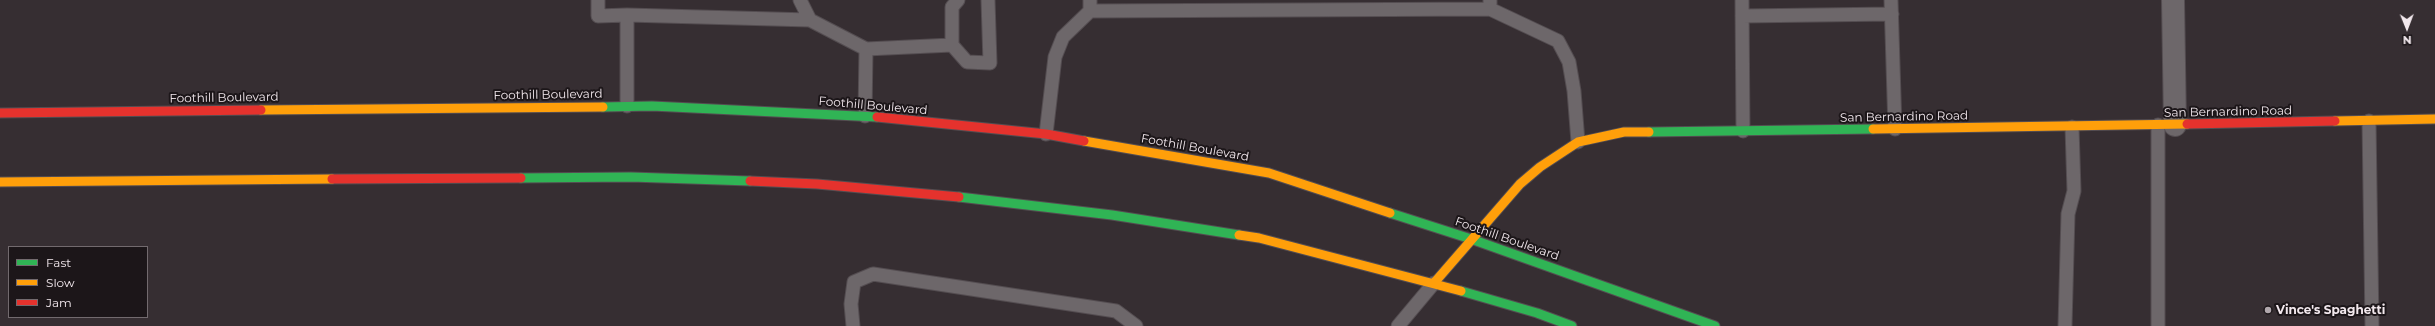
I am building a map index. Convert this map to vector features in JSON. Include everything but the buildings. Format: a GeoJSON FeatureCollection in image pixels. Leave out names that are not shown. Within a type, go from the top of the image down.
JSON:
{"type":"FeatureCollection","features":[{"type":"Feature","properties":{"kind":"main road","name":"Foothill Boulevard"},"geometry":{"type":"LineString","coordinates":[[0,113],[627,106],[865,116],[1046,134],[1269,173],[1471,239],[1715,326]]}},
{"type":"Feature","properties":{"kind":"main road","name":"San Bernardino Road"},"geometry":{"type":"LineString","coordinates":[[1434,283],[1520,184],[1540,167],[1578,142],[1624,132],[2072,127],[2435,119]]}},
{"type":"Feature","properties":{"kind":"main road"},"geometry":{"type":"LineString","coordinates":[[0,182],[631,176],[817,184],[940,195],[1104,214],[1259,238],[1434,283],[1572,326]]}},
{"type":"Feature","properties":{"kind":"street"},"geometry":{"type":"LineString","coordinates":[[2166,125],[2173,0]]}},
{"type":"Feature","properties":{"kind":"lane"},"geometry":{"type":"LineString","coordinates":[[598,0],[598,16],[627,15],[810,20],[866,49],[952,45]]}},
{"type":"Feature","properties":{"kind":"lane"},"geometry":{"type":"LineString","coordinates":[[800,0],[810,20]]}},
{"type":"Feature","properties":{"kind":"lane"},"geometry":{"type":"LineString","coordinates":[[958,0],[952,7],[952,45],[967,62],[990,63],[988,0]]}},
{"type":"Feature","properties":{"kind":"lane"},"geometry":{"type":"LineString","coordinates":[[1742,0],[1743,131]]}},
{"type":"Feature","properties":{"kind":"lane"},"geometry":{"type":"LineString","coordinates":[[1891,0],[1895,129]]}},
{"type":"Feature","properties":{"kind":"lane"},"geometry":{"type":"LineString","coordinates":[[1046,134],[1058,50],[1063,37],[1090,6],[1490,4],[1558,41],[1569,62],[1574,91],[1578,142]]}},
{"type":"Feature","properties":{"kind":"lane"},"geometry":{"type":"LineString","coordinates":[[1742,16],[1892,14]]}},
{"type":"Feature","properties":{"kind":"lane"},"geometry":{"type":"LineString","coordinates":[[627,15],[627,106]]}},
{"type":"Feature","properties":{"kind":"lane"},"geometry":{"type":"LineString","coordinates":[[865,116],[866,49]]}},
{"type":"Feature","properties":{"kind":"lane"},"geometry":{"type":"LineString","coordinates":[[2369,120],[2372,326]]}},
{"type":"Feature","properties":{"kind":"lane"},"geometry":{"type":"LineString","coordinates":[[2158,326],[2166,125]]}},
{"type":"Feature","properties":{"kind":"lane"},"geometry":{"type":"LineString","coordinates":[[2065,326],[2068,214],[2074,191],[2072,127]]}},
{"type":"Feature","properties":{"kind":"lane"},"geometry":{"type":"LineString","coordinates":[[853,326],[851,304],[854,282],[872,274],[1116,311],[1136,326]]}},
{"type":"Feature","properties":{"kind":"lane"},"geometry":{"type":"LineString","coordinates":[[1398,326],[1434,283]]}},
{"type":"Feature","properties":{"kind":"traffic: fast"},"geometry":{"type":"LineString","coordinates":[[603,107],[652,106],[877,117]]}},
{"type":"Feature","properties":{"kind":"traffic: fast"},"geometry":{"type":"LineString","coordinates":[[1649,132],[1873,129]]}},
{"type":"Feature","properties":{"kind":"traffic: fast"},"geometry":{"type":"LineString","coordinates":[[521,178],[631,177],[750,181]]}},
{"type":"Feature","properties":{"kind":"traffic: fast"},"geometry":{"type":"LineString","coordinates":[[959,197],[1112,215],[1239,235]]}},
{"type":"Feature","properties":{"kind":"traffic: fast"},"geometry":{"type":"LineString","coordinates":[[1390,213],[1471,239],[1715,326]]}},
{"type":"Feature","properties":{"kind":"traffic: fast"},"geometry":{"type":"LineString","coordinates":[[1461,291],[1537,313],[1572,326]]}},
{"type":"Feature","properties":{"kind":"traffic: slow"},"geometry":{"type":"LineString","coordinates":[[261,110],[603,107]]}},
{"type":"Feature","properties":{"kind":"traffic: slow"},"geometry":{"type":"LineString","coordinates":[[2335,121],[2435,119]]}},
{"type":"Feature","properties":{"kind":"traffic: slow"},"geometry":{"type":"LineString","coordinates":[[1873,129],[2187,124]]}},
{"type":"Feature","properties":{"kind":"traffic: slow"},"geometry":{"type":"LineString","coordinates":[[1434,283],[1520,184],[1540,167],[1578,142],[1624,132],[1649,132]]}},
{"type":"Feature","properties":{"kind":"traffic: slow"},"geometry":{"type":"LineString","coordinates":[[1084,141],[1269,173],[1390,213]]}},
{"type":"Feature","properties":{"kind":"traffic: slow"},"geometry":{"type":"LineString","coordinates":[[0,182],[332,179]]}},
{"type":"Feature","properties":{"kind":"traffic: slow"},"geometry":{"type":"LineString","coordinates":[[1239,235],[1259,238],[1461,291]]}},
{"type":"Feature","properties":{"kind":"traffic: jam"},"geometry":{"type":"LineString","coordinates":[[0,113],[261,110]]}},
{"type":"Feature","properties":{"kind":"traffic: jam"},"geometry":{"type":"LineString","coordinates":[[877,117],[1046,134],[1084,141]]}},
{"type":"Feature","properties":{"kind":"traffic: jam"},"geometry":{"type":"LineString","coordinates":[[2187,124],[2335,121]]}},
{"type":"Feature","properties":{"kind":"traffic: jam"},"geometry":{"type":"LineString","coordinates":[[332,179],[521,178]]}},
{"type":"Feature","properties":{"kind":"traffic: jam"},"geometry":{"type":"LineString","coordinates":[[750,181],[817,184],[959,197]]}},
{"type":"Feature","properties":{"kind":"place","name":"Vince's Spaghetti"},"geometry":{"type":"Point","coordinates":[2268,310]}}]}
